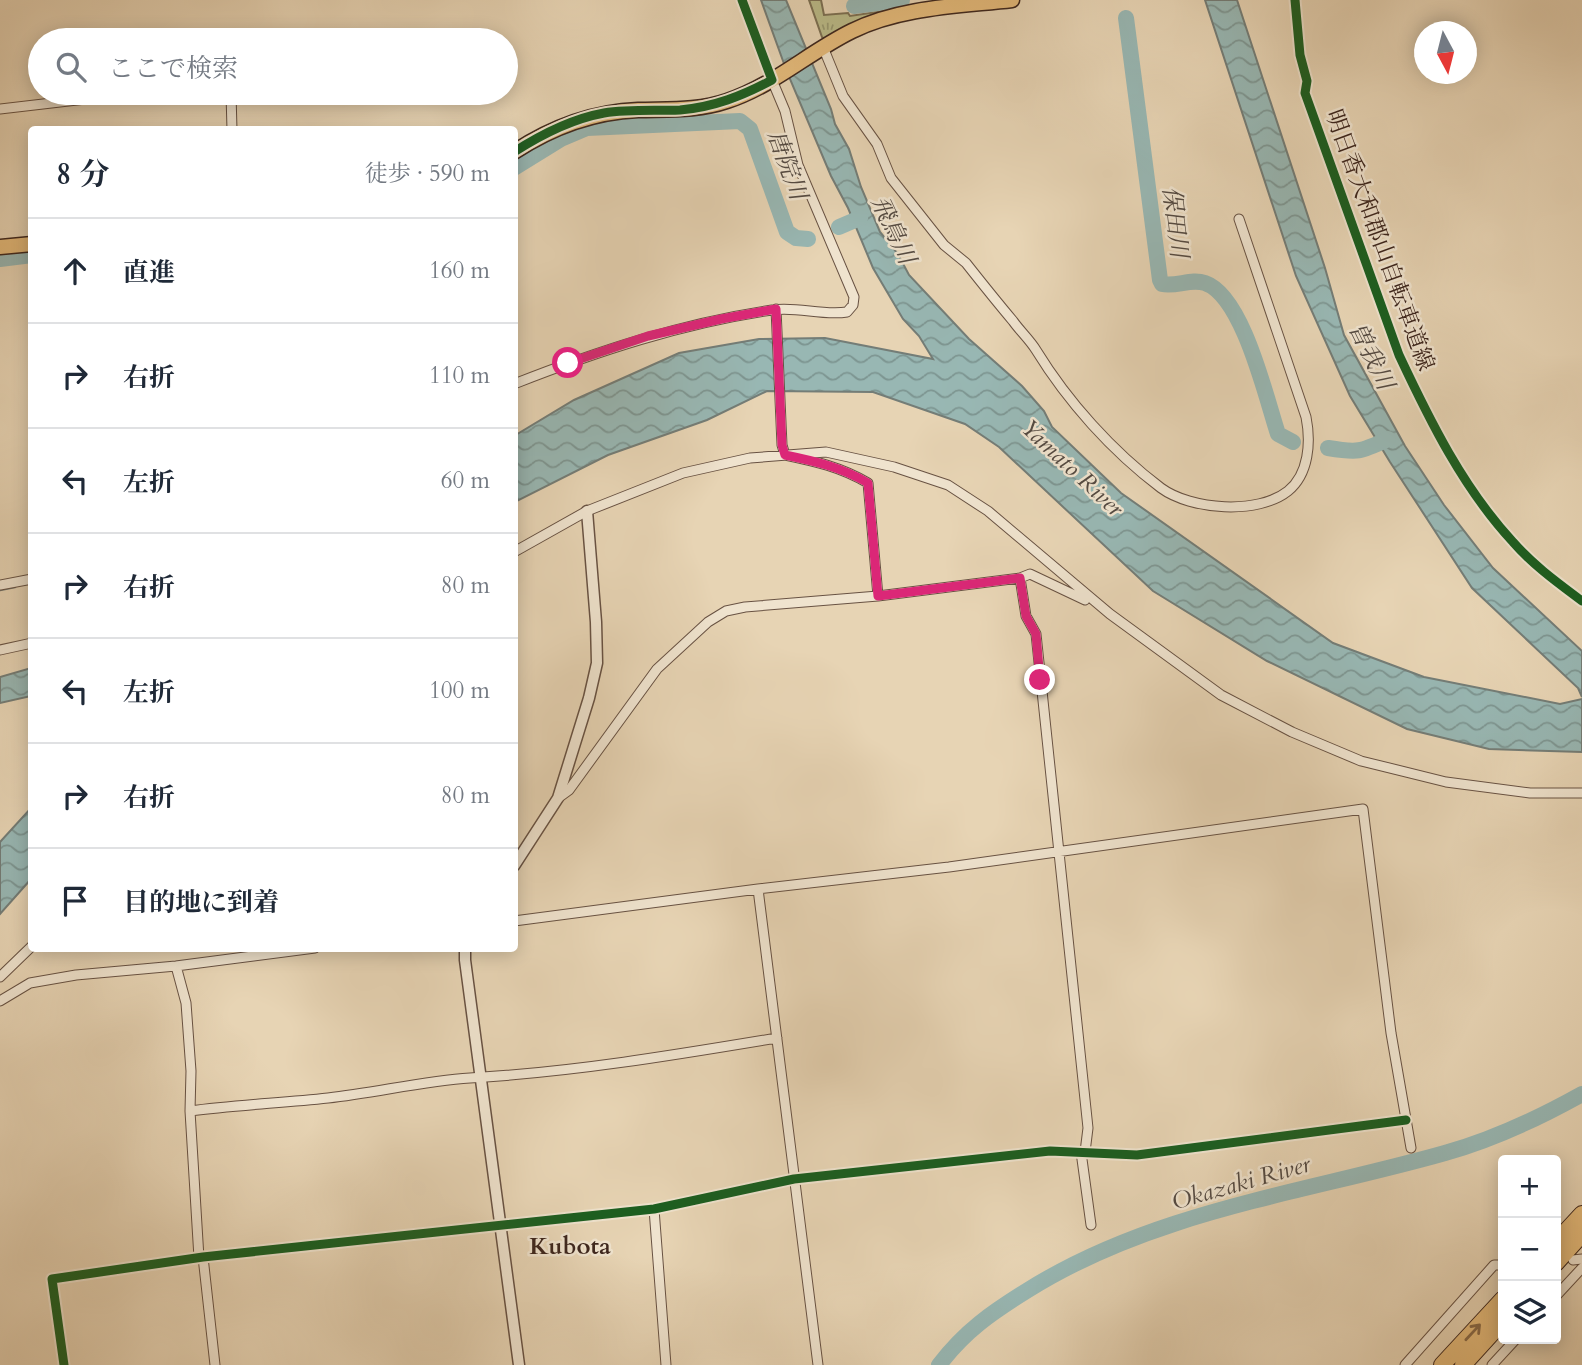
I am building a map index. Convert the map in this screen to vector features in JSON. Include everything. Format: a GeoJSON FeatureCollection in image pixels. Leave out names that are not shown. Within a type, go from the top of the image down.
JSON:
{"type":"FeatureCollection","features":[{"type":"Feature","properties":{"kind":"highway"},"geometry":{"type":"LineString","coordinates":[[1561,1237],[1582,1214]]}},
{"type":"Feature","properties":{"kind":"highway"},"geometry":{"type":"LineString","coordinates":[[1561,1257],[1582,1234]]}},
{"type":"Feature","properties":{"kind":"highway"},"geometry":{"type":"LineString","coordinates":[[1442,1365],[1498,1304]]}},
{"type":"Feature","properties":{"kind":"highway"},"geometry":{"type":"LineString","coordinates":[[1464,1365],[1498,1327]]}},
{"type":"Feature","properties":{"kind":"main road"},"geometry":{"type":"LineString","coordinates":[[518,150],[550,131],[603,113],[677,110],[718,104],[773,79],[854,30],[888,17],[973,2],[1003,1]]}},
{"type":"Feature","properties":{"kind":"main road"},"geometry":{"type":"LineString","coordinates":[[0,247],[28,244]]}},
{"type":"Feature","properties":{"kind":"street"},"geometry":{"type":"LineString","coordinates":[[822,48],[843,96],[877,144],[891,178],[944,245],[966,263],[1100,433],[1163,489],[1185,501],[1214,507],[1236,507],[1272,500],[1287,491],[1298,481],[1308,453],[1310,437],[1306,417],[1239,219]]}},
{"type":"Feature","properties":{"kind":"street"},"geometry":{"type":"LineString","coordinates":[[518,382],[648,336],[721,319],[776,309],[834,314],[847,312],[853,305],[854,297],[797,165],[789,125],[773,79]]}},
{"type":"Feature","properties":{"kind":"street"},"geometry":{"type":"LineString","coordinates":[[0,109],[34,105]]}},
{"type":"Feature","properties":{"kind":"street"},"geometry":{"type":"LineString","coordinates":[[231,105],[232,126]]}},
{"type":"Feature","properties":{"kind":"street"},"geometry":{"type":"LineString","coordinates":[[776,309],[782,445],[785,455]]}},
{"type":"Feature","properties":{"kind":"street"},"geometry":{"type":"LineString","coordinates":[[518,550],[587,511],[683,473],[750,458],[826,452],[894,467],[948,485],[988,511],[1110,614],[1221,695],[1292,732],[1361,761],[1446,782],[1530,793],[1582,793]]}},
{"type":"Feature","properties":{"kind":"street"},"geometry":{"type":"LineString","coordinates":[[785,455],[848,471],[868,483],[878,596]]}},
{"type":"Feature","properties":{"kind":"street"},"geometry":{"type":"LineString","coordinates":[[518,860],[558,798],[597,663],[587,511]]}},
{"type":"Feature","properties":{"kind":"street"},"geometry":{"type":"LineString","coordinates":[[558,798],[569,790],[657,669],[708,622],[726,611],[745,607],[878,596],[1020,578],[1030,574],[1110,614]]}},
{"type":"Feature","properties":{"kind":"street"},"geometry":{"type":"LineString","coordinates":[[1020,578],[1026,616],[1036,634],[1060,851],[1088,1128],[1083,1152],[1091,1224]]}},
{"type":"Feature","properties":{"kind":"street"},"geometry":{"type":"LineString","coordinates":[[0,586],[28,580]]}},
{"type":"Feature","properties":{"kind":"street"},"geometry":{"type":"LineString","coordinates":[[0,650],[28,644]]}},
{"type":"Feature","properties":{"kind":"street"},"geometry":{"type":"LineString","coordinates":[[518,920],[949,867],[1363,809],[1391,1033],[1411,1148]]}},
{"type":"Feature","properties":{"kind":"street"},"geometry":{"type":"LineString","coordinates":[[758,889],[818,1365]]}},
{"type":"Feature","properties":{"kind":"street"},"geometry":{"type":"LineString","coordinates":[[0,977],[28,950]]}},
{"type":"Feature","properties":{"kind":"street"},"geometry":{"type":"LineString","coordinates":[[0,1001],[30,983],[76,975],[284,952]]}},
{"type":"Feature","properties":{"kind":"street"},"geometry":{"type":"LineString","coordinates":[[465,952],[519,1365]]}},
{"type":"Feature","properties":{"kind":"street"},"geometry":{"type":"LineString","coordinates":[[176,966],[186,1003],[191,1071],[190,1111],[201,1258],[215,1365]]}},
{"type":"Feature","properties":{"kind":"street"},"geometry":{"type":"LineString","coordinates":[[190,1111],[331,1098],[471,1078],[630,1062],[777,1038]]}},
{"type":"Feature","properties":{"kind":"street"},"geometry":{"type":"LineString","coordinates":[[64,1365],[52,1279],[201,1258],[654,1209],[794,1179],[1050,1151],[1137,1155],[1406,1121]]}},
{"type":"Feature","properties":{"kind":"street"},"geometry":{"type":"LineString","coordinates":[[654,1209],[666,1365]]}},
{"type":"Feature","properties":{"kind":"street"},"geometry":{"type":"LineString","coordinates":[[1405,1365],[1494,1265],[1498,1265]]}},
{"type":"Feature","properties":{"kind":"street"},"geometry":{"type":"LineString","coordinates":[[1561,1291],[1582,1268]]}},
{"type":"Feature","properties":{"kind":"street"},"geometry":{"type":"LineString","coordinates":[[1492,1365],[1511,1344]]}},
{"type":"Feature","properties":{"kind":"green space"},"geometry":{"type":"Polygon","coordinates":[[[809,0],[821,0],[824,15],[848,13],[850,16],[911,7],[825,39],[809,0]]]}},
{"type":"Feature","properties":{"kind":"water","name":"Yamato River"},"geometry":{"type":"Polygon","coordinates":[[[761,0],[786,0],[835,124],[849,149],[880,232],[898,254],[909,275],[969,339],[1022,386],[1044,411],[1052,427],[1121,493],[1333,643],[1424,677],[1560,704],[1582,699],[1582,752],[1489,749],[1407,729],[1267,661],[1153,591],[999,447],[965,424],[873,392],[767,391],[707,420],[608,455],[518,500],[518,434],[574,400],[679,353],[759,339],[825,338],[933,359],[919,336],[903,319],[873,268],[787,72],[761,0]]]}},
{"type":"Feature","properties":{"kind":"water"},"geometry":{"type":"Polygon","coordinates":[[[1205,0],[1237,0],[1325,268],[1344,335],[1405,446],[1444,505],[1493,568],[1582,651],[1582,697],[1578,688],[1472,588],[1350,396],[1296,276],[1205,0]]]}},
{"type":"Feature","properties":{"kind":"water"},"geometry":{"type":"Polygon","coordinates":[[[28,669],[28,697],[0,703],[0,677],[28,669]]]}},
{"type":"Feature","properties":{"kind":"water"},"geometry":{"type":"Polygon","coordinates":[[[28,811],[28,882],[0,914],[0,842],[28,811]]]}},
{"type":"Feature","properties":{"kind":"waterway","name":"保田川"},"geometry":{"type":"LineString","coordinates":[[854,6],[902,0]]}},
{"type":"Feature","properties":{"kind":"waterway","name":"保田川"},"geometry":{"type":"LineString","coordinates":[[1126,18],[1160,280],[1162,284],[1168,285],[1205,283],[1219,292],[1242,327],[1278,434],[1293,442]]}},
{"type":"Feature","properties":{"kind":"waterway","name":"唐院川"},"geometry":{"type":"LineString","coordinates":[[518,166],[561,139],[587,128],[740,121],[750,129],[787,232],[796,238],[808,239]]}},
{"type":"Feature","properties":{"kind":"waterway","name":"唐院川"},"geometry":{"type":"LineString","coordinates":[[839,227],[860,218]]}},
{"type":"Feature","properties":{"kind":"waterway","name":"唐院川"},"geometry":{"type":"LineString","coordinates":[[0,259],[28,256]]}},
{"type":"Feature","properties":{"kind":"waterway","name":"保田川"},"geometry":{"type":"LineString","coordinates":[[1328,448],[1359,450],[1388,439]]}},
{"type":"Feature","properties":{"kind":"waterway"},"geometry":{"type":"LineString","coordinates":[[0,590],[15,587]]}},
{"type":"Feature","properties":{"kind":"waterway","name":"Okazaki River"},"geometry":{"type":"LineString","coordinates":[[939,1365],[969,1332],[1002,1307],[1076,1263],[1126,1241],[1231,1207],[1463,1148],[1515,1128],[1582,1094]]}},
{"type":"Feature","properties":{"kind":"cycle path"},"geometry":{"type":"LineString","coordinates":[[518,150],[580,119],[613,112],[680,110],[705,106],[739,96],[772,80],[742,0]]}},
{"type":"Feature","properties":{"kind":"cycle path","name":"明日香大和郡山自転車道線"},"geometry":{"type":"LineString","coordinates":[[1295,0],[1300,55],[1307,81],[1305,93],[1399,355],[1449,453],[1478,499],[1529,558],[1582,601]]}},
{"type":"Feature","properties":{"kind":"cycle path"},"geometry":{"type":"LineString","coordinates":[[64,1365],[52,1279],[203,1257],[654,1209],[794,1179],[1050,1151],[1137,1155],[1406,1120]]}},
{"type":"Feature","properties":{"kind":"district","name":"Kubota"},"geometry":{"type":"Point","coordinates":[570,1246]}},
{"type":"Feature","properties":{"kind":"route"},"geometry":{"type":"LineString","coordinates":[[568,363],[648,336],[776,309],[782,445],[785,455],[848,471],[868,483],[878,596],[1020,578],[1026,616],[1036,634],[1040,680]]}},
{"type":"Feature","properties":{"kind":"water label","name":"飛鳥川"},"geometry":{"type":"Point","coordinates":[893,230]}},
{"type":"Feature","properties":{"kind":"water label","name":"曽我川"},"geometry":{"type":"Point","coordinates":[1371,356]}}]}
